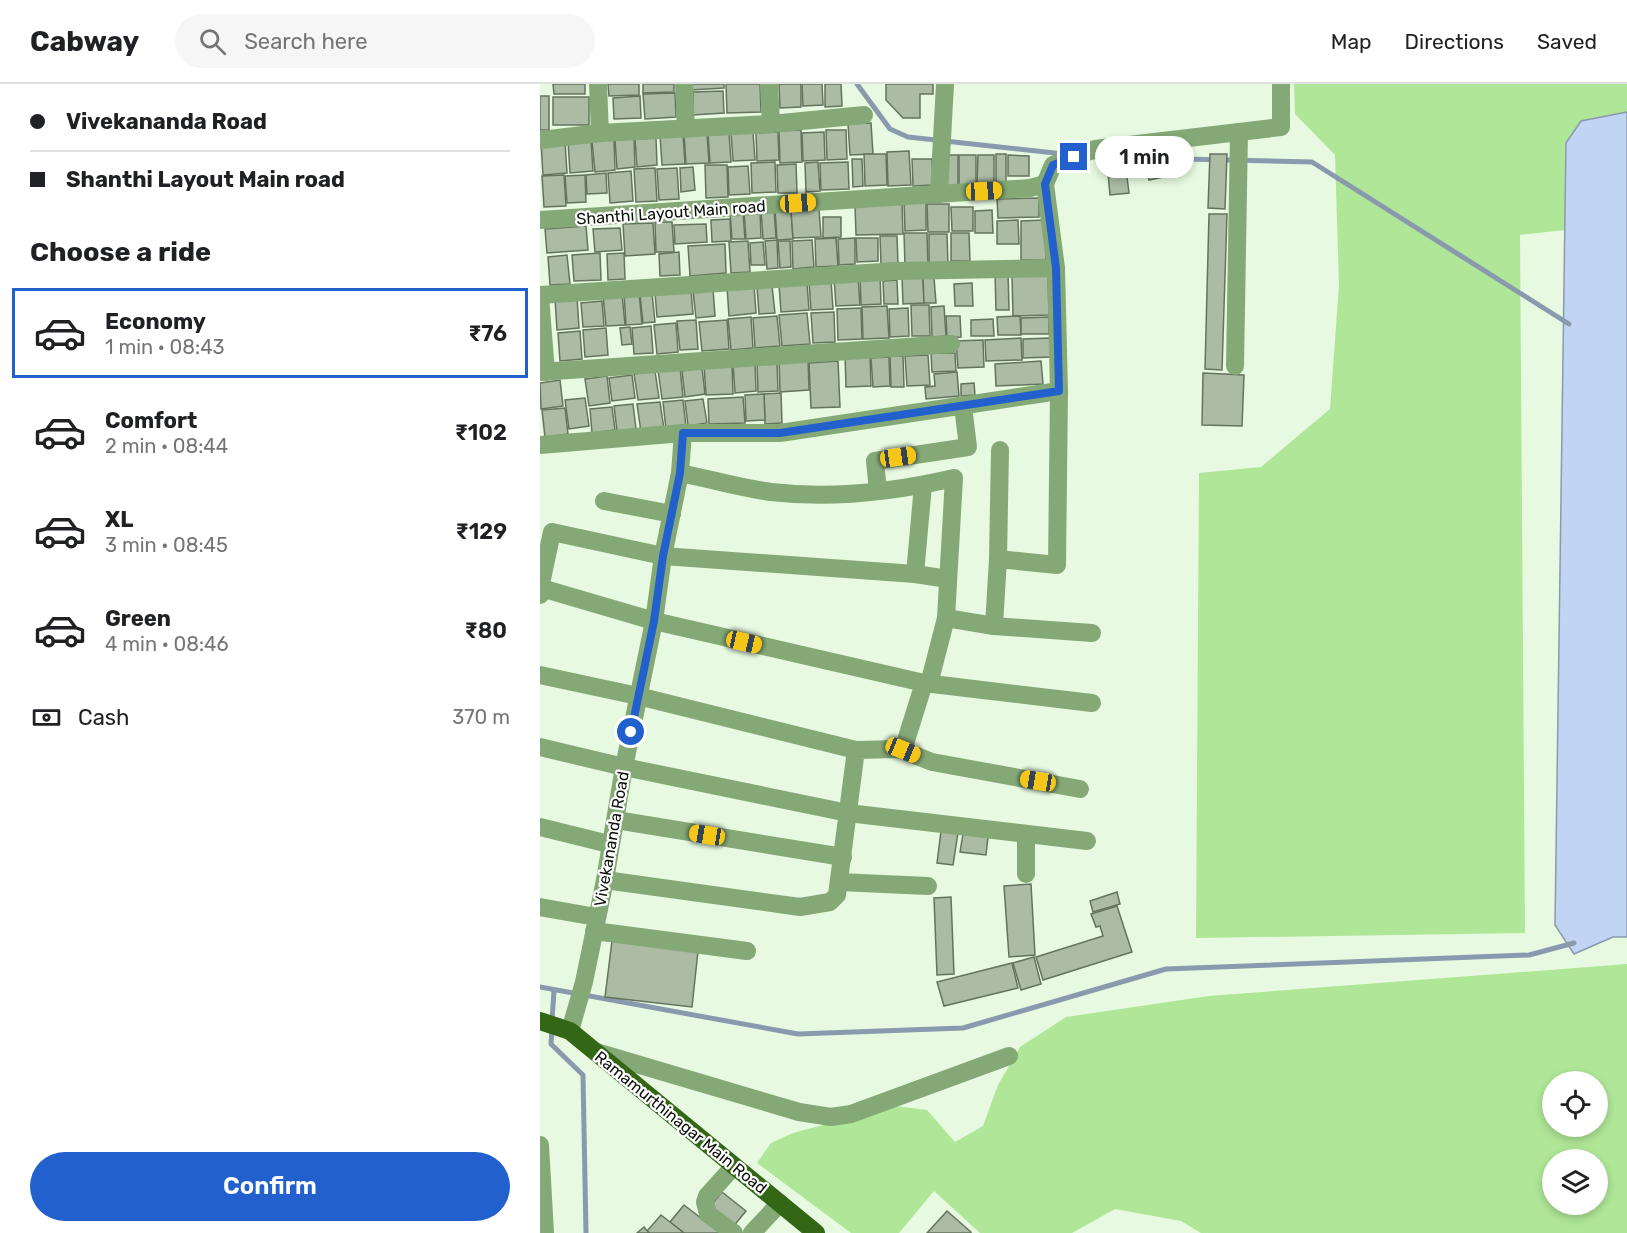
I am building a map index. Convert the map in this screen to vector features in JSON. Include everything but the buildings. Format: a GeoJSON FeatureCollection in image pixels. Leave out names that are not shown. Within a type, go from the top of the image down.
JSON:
{"type":"FeatureCollection","features":[{"type":"Feature","properties":{"kind":"main road","name":"Ramamurthinagar Main Road"},"geometry":{"type":"LineString","coordinates":[[540,1021],[570,1031],[816,1233]]}},
{"type":"Feature","properties":{"kind":"street"},"geometry":{"type":"LineString","coordinates":[[598,84],[600,133]]}},
{"type":"Feature","properties":{"kind":"street"},"geometry":{"type":"LineString","coordinates":[[684,84],[686,129]]}},
{"type":"Feature","properties":{"kind":"street"},"geometry":{"type":"LineString","coordinates":[[769,84],[771,124]]}},
{"type":"Feature","properties":{"kind":"street"},"geometry":{"type":"LineString","coordinates":[[939,194],[945,84]]}},
{"type":"Feature","properties":{"kind":"street"},"geometry":{"type":"LineString","coordinates":[[998,559],[1057,565],[1059,391],[1056,268],[1045,184],[1053,165],[1095,149],[1281,127],[1281,84]]}},
{"type":"Feature","properties":{"kind":"street"},"geometry":{"type":"LineString","coordinates":[[540,140],[600,133],[771,124],[864,115]]}},
{"type":"Feature","properties":{"kind":"street"},"geometry":{"type":"LineString","coordinates":[[1235,366],[1239,132]]}},
{"type":"Feature","properties":{"kind":"street","name":"Shanthi Layout Main road"},"geometry":{"type":"LineString","coordinates":[[540,220],[1030,188],[1045,184]]}},
{"type":"Feature","properties":{"kind":"street"},"geometry":{"type":"LineString","coordinates":[[951,344],[543,372],[540,295],[896,271],[1056,268]]}},
{"type":"Feature","properties":{"kind":"street"},"geometry":{"type":"LineString","coordinates":[[540,445],[683,433],[780,433],[1059,391]]}},
{"type":"Feature","properties":{"kind":"street"},"geometry":{"type":"LineString","coordinates":[[878,490],[875,461],[968,447],[963,406]]}},
{"type":"Feature","properties":{"kind":"street","name":"Vivekananda Road"},"geometry":{"type":"LineString","coordinates":[[570,1031],[584,982],[605,880],[609,844],[616,820],[624,767],[654,621],[663,556],[680,473],[683,433]]}},
{"type":"Feature","properties":{"kind":"street"},"geometry":{"type":"LineString","coordinates":[[994,626],[1000,450]]}},
{"type":"Feature","properties":{"kind":"street"},"geometry":{"type":"LineString","coordinates":[[680,473],[770,492],[838,495],[923,485],[954,478],[946,618],[927,683],[903,750]]}},
{"type":"Feature","properties":{"kind":"street"},"geometry":{"type":"LineString","coordinates":[[915,573],[923,485]]}},
{"type":"Feature","properties":{"kind":"street"},"geometry":{"type":"LineString","coordinates":[[604,501],[672,514]]}},
{"type":"Feature","properties":{"kind":"street"},"geometry":{"type":"LineString","coordinates":[[948,579],[915,573],[663,556],[552,532],[540,590],[654,621],[927,683],[1092,704]]}},
{"type":"Feature","properties":{"kind":"street"},"geometry":{"type":"LineString","coordinates":[[946,618],[994,626],[1092,633]]}},
{"type":"Feature","properties":{"kind":"street"},"geometry":{"type":"LineString","coordinates":[[540,675],[638,696],[856,750],[903,750],[932,762],[1080,789]]}},
{"type":"Feature","properties":{"kind":"street"},"geometry":{"type":"LineString","coordinates":[[540,747],[624,767],[848,813],[1087,841]]}},
{"type":"Feature","properties":{"kind":"street"},"geometry":{"type":"LineString","coordinates":[[605,880],[800,907],[830,902],[837,895],[856,750]]}},
{"type":"Feature","properties":{"kind":"street"},"geometry":{"type":"LineString","coordinates":[[616,820],[843,857]]}},
{"type":"Feature","properties":{"kind":"street"},"geometry":{"type":"LineString","coordinates":[[540,827],[609,844]]}},
{"type":"Feature","properties":{"kind":"street"},"geometry":{"type":"LineString","coordinates":[[1026,835],[1026,874]]}},
{"type":"Feature","properties":{"kind":"street"},"geometry":{"type":"LineString","coordinates":[[839,882],[928,886]]}},
{"type":"Feature","properties":{"kind":"street"},"geometry":{"type":"LineString","coordinates":[[540,907],[595,924],[747,951]]}},
{"type":"Feature","properties":{"kind":"street"},"geometry":{"type":"LineString","coordinates":[[596,1052],[799,1112],[831,1117],[851,1114],[1010,1056]]}},
{"type":"Feature","properties":{"kind":"street"},"geometry":{"type":"LineString","coordinates":[[540,1145],[545,1233]]}},
{"type":"Feature","properties":{"kind":"street"},"geometry":{"type":"LineString","coordinates":[[734,1166],[707,1196],[705,1202],[708,1214],[734,1233]]}},
{"type":"Feature","properties":{"kind":"street"},"geometry":{"type":"LineString","coordinates":[[752,1233],[780,1203]]}},
{"type":"Feature","properties":{"kind":"green space"},"geometry":{"type":"Polygon","coordinates":[[[1294,84],[1627,84],[1627,112],[1581,121],[1566,143],[1565,230],[1520,235],[1525,933],[1196,938],[1199,473],[1261,467],[1330,409],[1339,285],[1335,155],[1295,114],[1294,84]]]}},
{"type":"Feature","properties":{"kind":"green space"},"geometry":{"type":"Polygon","coordinates":[[[1627,964],[1627,1233],[1201,1233],[1181,1221],[1115,1209],[1072,1233],[980,1233],[934,1191],[899,1233],[851,1233],[757,1163],[771,1143],[793,1133],[895,1106],[927,1110],[955,1142],[983,1126],[998,1085],[1020,1047],[1066,1017],[1209,996],[1627,964]]]}},
{"type":"Feature","properties":{"kind":"water"},"geometry":{"type":"Polygon","coordinates":[[[1627,112],[1627,937],[1613,937],[1574,954],[1555,925],[1566,143],[1581,121],[1627,112]]]}},
{"type":"Feature","properties":{"kind":"waterway"},"geometry":{"type":"LineString","coordinates":[[857,84],[890,129],[908,137],[1064,154]]}},
{"type":"Feature","properties":{"kind":"waterway"},"geometry":{"type":"LineString","coordinates":[[1094,157],[1312,162],[1569,324]]}},
{"type":"Feature","properties":{"kind":"waterway"},"geometry":{"type":"LineString","coordinates":[[540,987],[798,1034],[963,1028],[1166,969],[1529,955],[1574,943]]}},
{"type":"Feature","properties":{"kind":"waterway"},"geometry":{"type":"LineString","coordinates":[[552,1020],[554,991]]}},
{"type":"Feature","properties":{"kind":"waterway"},"geometry":{"type":"LineString","coordinates":[[552,1029],[551,1044],[583,1075],[586,1233]]}},
{"type":"Feature","properties":{"kind":"route"},"geometry":{"type":"LineString","coordinates":[[631,732],[654,621],[663,556],[680,473],[683,433],[780,433],[1059,391],[1056,268],[1045,184],[1053,165],[1074,157]]}}]}
